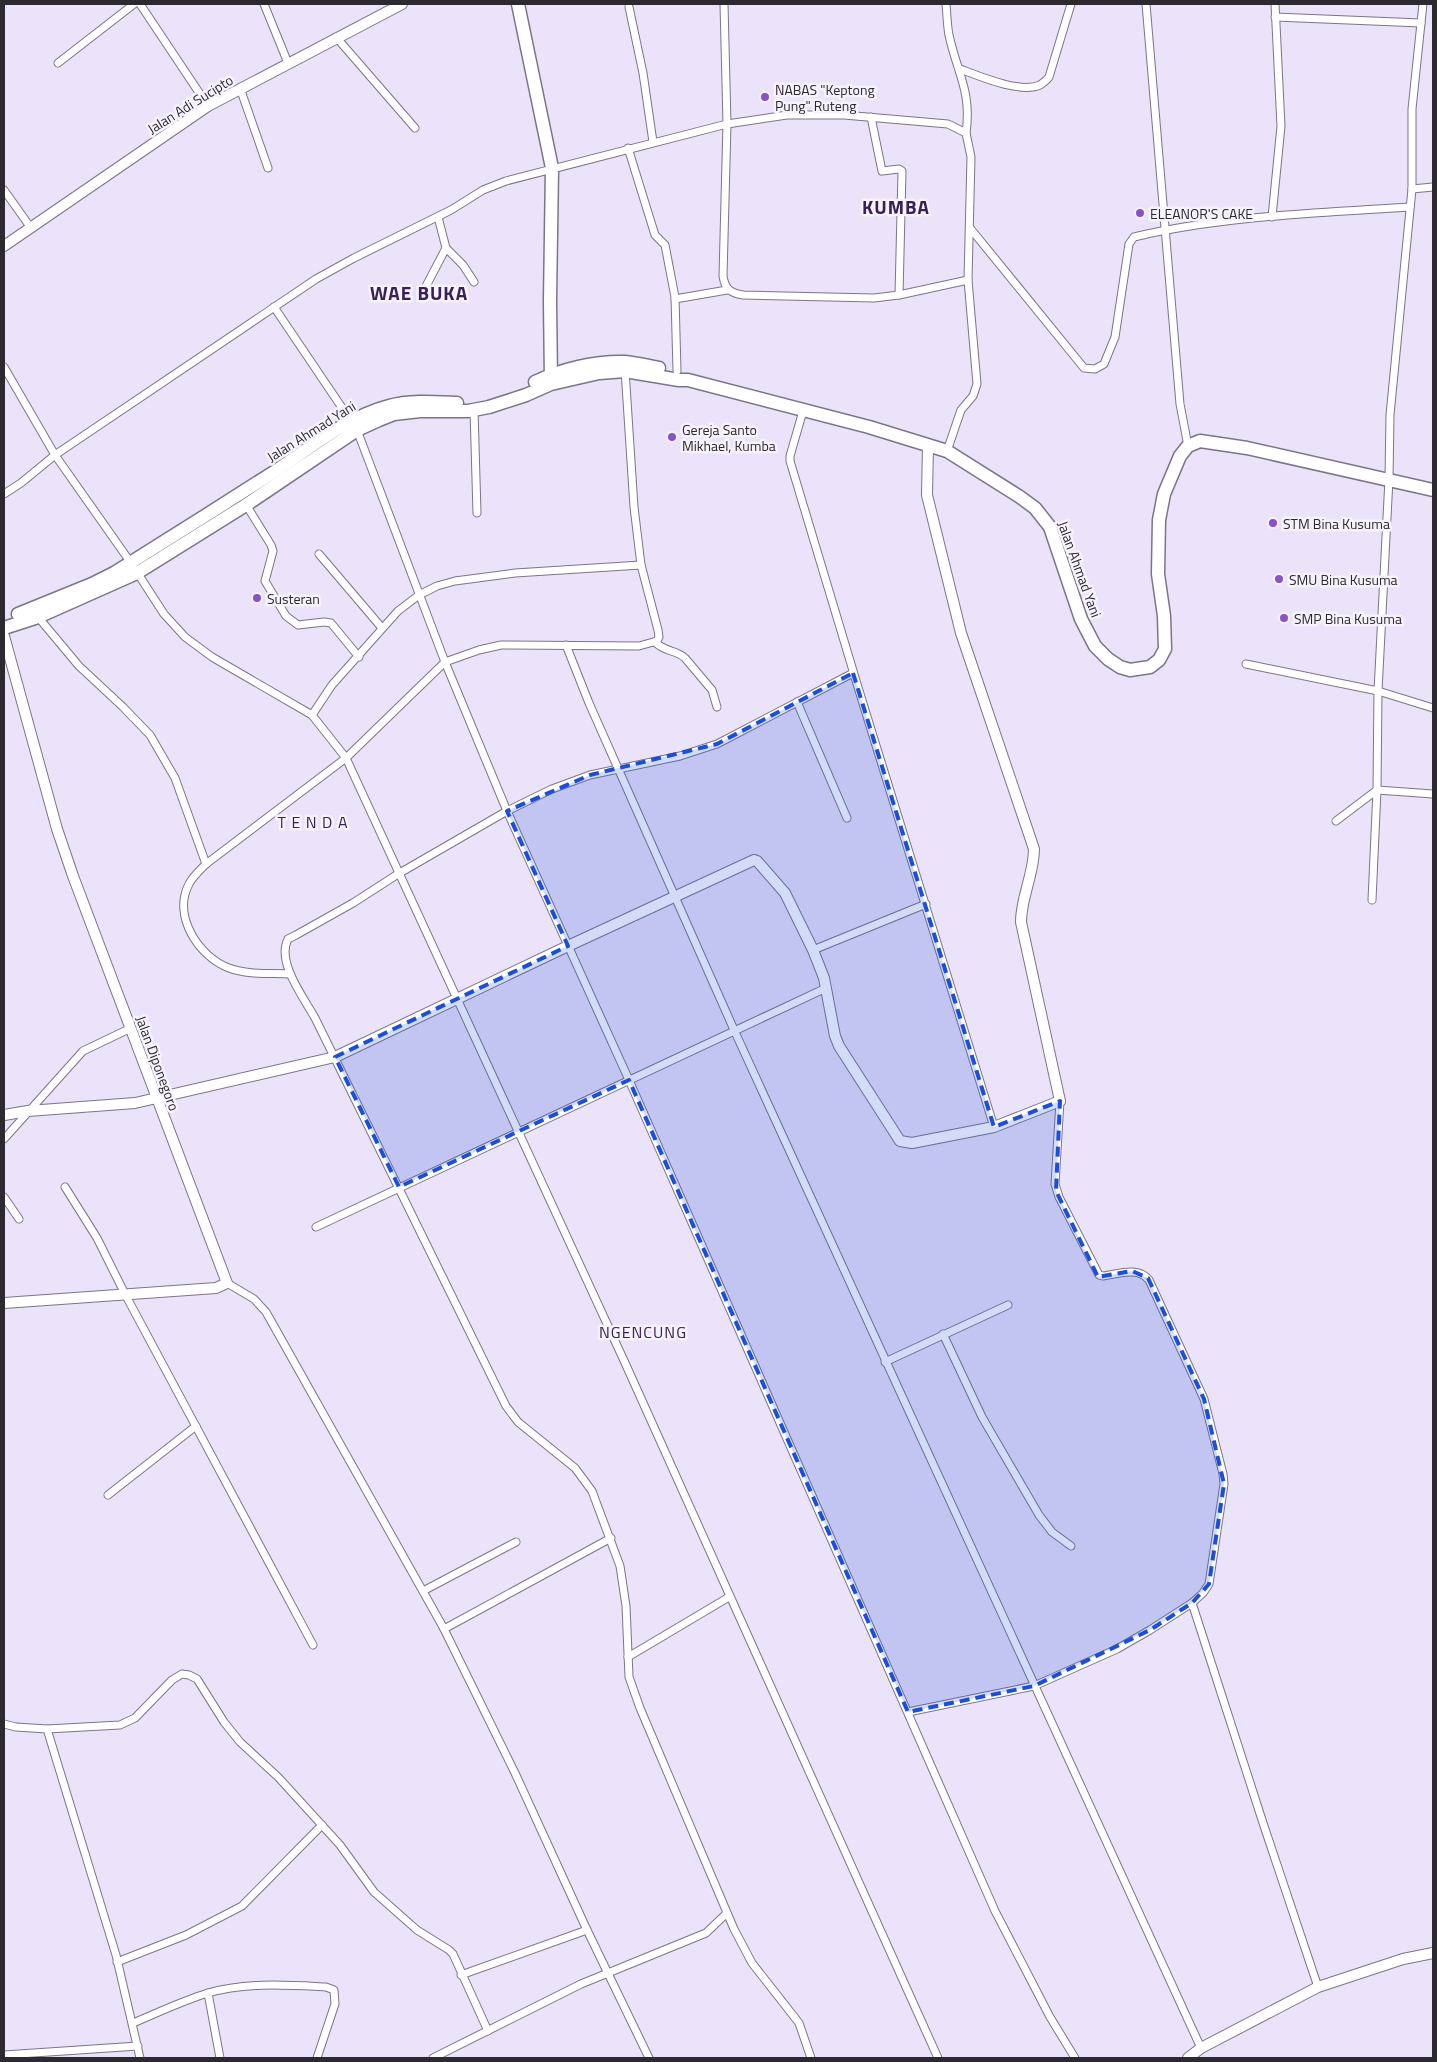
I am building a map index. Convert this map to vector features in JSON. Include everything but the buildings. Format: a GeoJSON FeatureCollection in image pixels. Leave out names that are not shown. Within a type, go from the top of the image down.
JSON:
{"type":"FeatureCollection","features":[{"type":"Feature","properties":{"kind":"highway"},"geometry":{"type":"LineString","coordinates":[[518,4],[552,168],[551,379]]}},
{"type":"Feature","properties":{"kind":"highway","name":"Jalan Ahmad Yani"},"geometry":{"type":"LineString","coordinates":[[625,367],[679,380],[688,380],[947,451],[1020,497],[1044,518],[1050,527],[1067,572],[1081,620],[1095,646],[1108,659],[1120,667],[1130,670],[1150,666],[1160,660],[1165,650],[1164,616],[1158,574],[1159,520],[1164,494],[1180,456],[1188,446]]}},
{"type":"Feature","properties":{"kind":"highway","name":"Jalan Ahmad Yani"},"geometry":{"type":"LineString","coordinates":[[4,628],[38,617],[134,568],[243,500],[354,426],[390,405],[434,402],[470,409],[526,395],[551,379],[599,373],[625,367],[677,371],[682,373],[688,380]]}},
{"type":"Feature","properties":{"kind":"highway"},"geometry":{"type":"LineString","coordinates":[[1188,446],[1200,441],[1247,448],[1433,490]]}},
{"type":"Feature","properties":{"kind":"highway","name":"Jalan Ahmad Yani"},"geometry":{"type":"LineString","coordinates":[[4,619],[134,568]]}},
{"type":"Feature","properties":{"kind":"street"},"geometry":{"type":"LineString","coordinates":[[58,63],[134,4]]}},
{"type":"Feature","properties":{"kind":"street"},"geometry":{"type":"LineString","coordinates":[[140,4],[208,106]]}},
{"type":"Feature","properties":{"kind":"street"},"geometry":{"type":"LineString","coordinates":[[264,4],[288,63]]}},
{"type":"Feature","properties":{"kind":"street","name":"Jalan Adi Sucipto"},"geometry":{"type":"LineString","coordinates":[[4,246],[208,106],[336,37],[402,4]]}},
{"type":"Feature","properties":{"kind":"street"},"geometry":{"type":"LineString","coordinates":[[724,4],[727,124],[723,276],[727,290]]}},
{"type":"Feature","properties":{"kind":"street"},"geometry":{"type":"LineString","coordinates":[[946,4],[949,35],[968,99],[966,133],[971,157],[968,280],[977,384],[972,396],[961,410],[947,451]]}},
{"type":"Feature","properties":{"kind":"street"},"geometry":{"type":"LineString","coordinates":[[960,69],[1012,86],[1030,87],[1040,85],[1049,77],[1071,4]]}},
{"type":"Feature","properties":{"kind":"street"},"geometry":{"type":"LineString","coordinates":[[1146,4],[1180,404],[1188,446]]}},
{"type":"Feature","properties":{"kind":"street"},"geometry":{"type":"LineString","coordinates":[[1272,217],[1281,126],[1275,4]]}},
{"type":"Feature","properties":{"kind":"street"},"geometry":{"type":"LineString","coordinates":[[1372,900],[1377,790],[1378,691],[1389,479],[1390,415],[1412,190],[1412,109],[1423,4]]}},
{"type":"Feature","properties":{"kind":"street"},"geometry":{"type":"LineString","coordinates":[[629,7],[645,82],[653,142]]}},
{"type":"Feature","properties":{"kind":"street"},"geometry":{"type":"LineString","coordinates":[[1275,17],[1421,23]]}},
{"type":"Feature","properties":{"kind":"street"},"geometry":{"type":"LineString","coordinates":[[336,37],[415,128]]}},
{"type":"Feature","properties":{"kind":"street"},"geometry":{"type":"LineString","coordinates":[[240,88],[268,168]]}},
{"type":"Feature","properties":{"kind":"street"},"geometry":{"type":"LineString","coordinates":[[5,494],[21,484],[55,455],[316,279],[354,258],[438,217],[483,190],[506,181],[727,124],[787,115],[817,114],[871,117],[948,124],[966,133]]}},
{"type":"Feature","properties":{"kind":"street"},"geometry":{"type":"LineString","coordinates":[[871,117],[882,171],[899,169],[902,171],[899,295]]}},
{"type":"Feature","properties":{"kind":"street"},"geometry":{"type":"LineString","coordinates":[[628,148],[655,235],[665,245],[675,299],[677,371]]}},
{"type":"Feature","properties":{"kind":"street"},"geometry":{"type":"LineString","coordinates":[[1412,190],[1433,187]]}},
{"type":"Feature","properties":{"kind":"street"},"geometry":{"type":"LineString","coordinates":[[4,190],[31,228]]}},
{"type":"Feature","properties":{"kind":"street"},"geometry":{"type":"LineString","coordinates":[[970,228],[1084,368],[1095,370],[1104,364],[1115,337],[1129,244],[1134,237],[1164,230],[1272,217],[1410,207]]}},
{"type":"Feature","properties":{"kind":"street"},"geometry":{"type":"LineString","coordinates":[[438,217],[446,248],[463,265],[474,282]]}},
{"type":"Feature","properties":{"kind":"street"},"geometry":{"type":"LineString","coordinates":[[425,288],[446,248]]}},
{"type":"Feature","properties":{"kind":"street"},"geometry":{"type":"LineString","coordinates":[[675,299],[727,290],[743,295],[848,298],[899,295],[968,280]]}},
{"type":"Feature","properties":{"kind":"street"},"geometry":{"type":"LineString","coordinates":[[274,307],[354,426],[445,662],[507,811],[629,1080],[995,1911],[1042,2002],[1075,2058]]}},
{"type":"Feature","properties":{"kind":"street"},"geometry":{"type":"LineString","coordinates":[[4,367],[55,455],[164,614],[185,637],[212,657],[312,715],[346,758],[626,1365],[938,2058]]}},
{"type":"Feature","properties":{"kind":"street"},"geometry":{"type":"LineString","coordinates":[[290,974],[240,971],[227,968],[208,957],[196,942],[184,913],[185,895],[188,885],[206,864],[346,758],[445,662],[479,650],[501,645],[639,646],[655,642],[659,637],[641,565],[634,507],[625,367]]}},
{"type":"Feature","properties":{"kind":"street"},"geometry":{"type":"LineString","coordinates":[[470,409],[477,513]]}},
{"type":"Feature","properties":{"kind":"street"},"geometry":{"type":"LineString","coordinates":[[804,411],[790,461],[853,673],[994,1127]]}},
{"type":"Feature","properties":{"kind":"street"},"geometry":{"type":"LineString","coordinates":[[908,1712],[1034,1686],[1117,1649],[1192,1603],[1203,1593],[1209,1584],[1224,1484],[1224,1474],[1204,1399],[1149,1280],[1143,1274],[1132,1271],[1103,1276],[1098,1275],[1063,1205],[1055,1184],[1060,1101],[1021,922],[1022,910],[1034,863],[1034,849],[960,633],[927,495],[928,445]]}},
{"type":"Feature","properties":{"kind":"street"},"geometry":{"type":"LineString","coordinates":[[243,500],[271,545],[273,551],[265,581],[286,616],[298,625],[331,623],[358,657]]}},
{"type":"Feature","properties":{"kind":"street"},"geometry":{"type":"LineString","coordinates":[[319,554],[382,628]]}},
{"type":"Feature","properties":{"kind":"street"},"geometry":{"type":"LineString","coordinates":[[312,715],[332,685],[398,611],[419,595],[437,586],[465,579],[515,573],[641,565]]}},
{"type":"Feature","properties":{"kind":"street"},"geometry":{"type":"LineString","coordinates":[[38,617],[79,666],[123,706],[150,736],[175,778],[206,864]]}},
{"type":"Feature","properties":{"kind":"street","name":"Jalan Diponegoro"},"geometry":{"type":"LineString","coordinates":[[4,636],[57,829],[73,876],[227,1283]]}},
{"type":"Feature","properties":{"kind":"street"},"geometry":{"type":"LineString","coordinates":[[655,642],[662,649],[680,654],[684,658],[712,690],[717,707]]}},
{"type":"Feature","properties":{"kind":"street"},"geometry":{"type":"LineString","coordinates":[[566,645],[735,1032],[1201,2048]]}},
{"type":"Feature","properties":{"kind":"street"},"geometry":{"type":"LineString","coordinates":[[1246,664],[1378,691],[1433,708]]}},
{"type":"Feature","properties":{"kind":"street"},"geometry":{"type":"LineString","coordinates":[[811,2058],[799,2023],[752,1963],[727,1913],[640,1708],[629,1678],[624,1588],[620,1566],[592,1491],[575,1468],[518,1422],[506,1406],[335,1057],[290,974],[285,952],[288,940],[353,904],[398,874],[507,811],[552,789],[590,775],[680,756],[717,744],[853,673]]}},
{"type":"Feature","properties":{"kind":"street"},"geometry":{"type":"LineString","coordinates":[[796,702],[848,818]]}},
{"type":"Feature","properties":{"kind":"street"},"geometry":{"type":"LineString","coordinates":[[1336,821],[1377,790],[1433,794]]}},
{"type":"Feature","properties":{"kind":"street"},"geometry":{"type":"LineString","coordinates":[[4,1115],[28,1111],[111,1106],[156,1098],[335,1057],[752,860],[756,860],[785,893],[813,950],[826,988],[835,1036],[839,1046],[900,1141],[912,1143],[994,1127],[1060,1101]]}},
{"type":"Feature","properties":{"kind":"street"},"geometry":{"type":"LineString","coordinates":[[813,950],[926,904]]}},
{"type":"Feature","properties":{"kind":"street"},"geometry":{"type":"LineString","coordinates":[[316,1227],[826,988]]}},
{"type":"Feature","properties":{"kind":"street"},"geometry":{"type":"LineString","coordinates":[[4,1139],[83,1051],[131,1028]]}},
{"type":"Feature","properties":{"kind":"street"},"geometry":{"type":"LineString","coordinates":[[65,1187],[97,1238],[125,1294],[313,1645]]}},
{"type":"Feature","properties":{"kind":"street"},"geometry":{"type":"LineString","coordinates":[[4,1197],[19,1219]]}},
{"type":"Feature","properties":{"kind":"street"},"geometry":{"type":"LineString","coordinates":[[4,1303],[216,1288],[227,1283],[254,1299],[266,1312],[444,1629],[515,1773],[587,1930],[649,2058]]}},
{"type":"Feature","properties":{"kind":"street"},"geometry":{"type":"LineString","coordinates":[[885,1362],[1008,1305]]}},
{"type":"Feature","properties":{"kind":"street"},"geometry":{"type":"LineString","coordinates":[[943,1334],[982,1417],[1039,1515],[1052,1532],[1071,1546]]}},
{"type":"Feature","properties":{"kind":"street"},"geometry":{"type":"LineString","coordinates":[[108,1495],[196,1426]]}},
{"type":"Feature","properties":{"kind":"street"},"geometry":{"type":"LineString","coordinates":[[444,1629],[610,1538]]}},
{"type":"Feature","properties":{"kind":"street"},"geometry":{"type":"LineString","coordinates":[[423,1591],[516,1542]]}},
{"type":"Feature","properties":{"kind":"street"},"geometry":{"type":"LineString","coordinates":[[628,1657],[729,1597]]}},
{"type":"Feature","properties":{"kind":"street"},"geometry":{"type":"LineString","coordinates":[[1192,1603],[1318,1987]]}},
{"type":"Feature","properties":{"kind":"street"},"geometry":{"type":"LineString","coordinates":[[4,1724],[16,1727],[47,1729],[120,1725],[139,1714],[172,1680],[182,1674],[197,1679],[224,1722],[240,1742],[278,1777],[340,1845],[374,1892],[417,1930],[448,1950],[456,1960],[461,1975],[488,2031]]}},
{"type":"Feature","properties":{"kind":"street"},"geometry":{"type":"LineString","coordinates":[[47,1729],[117,1962],[140,2058]]}},
{"type":"Feature","properties":{"kind":"street"},"geometry":{"type":"LineString","coordinates":[[117,1962],[186,1936],[242,1906],[322,1825]]}},
{"type":"Feature","properties":{"kind":"street"},"geometry":{"type":"LineString","coordinates":[[433,2058],[548,2000],[706,1933],[727,1913]]}},
{"type":"Feature","properties":{"kind":"street"},"geometry":{"type":"LineString","coordinates":[[461,1975],[587,1930]]}},
{"type":"Feature","properties":{"kind":"street"},"geometry":{"type":"LineString","coordinates":[[1188,2058],[1201,2048],[1318,1987],[1403,1959],[1433,1953]]}},
{"type":"Feature","properties":{"kind":"street"},"geometry":{"type":"LineString","coordinates":[[133,2023],[208,1993],[241,1987],[272,1984],[331,1988],[334,1990],[336,2001],[316,2058]]}},
{"type":"Feature","properties":{"kind":"street"},"geometry":{"type":"LineString","coordinates":[[208,1993],[220,2058]]}},
{"type":"Feature","properties":{"kind":"street"},"geometry":{"type":"LineString","coordinates":[[4,2055],[138,2046]]}},
{"type":"Feature","properties":{"kind":"highlighted area"},"geometry":{"type":"Polygon","coordinates":[[[853,673],[994,1127],[1060,1101],[1056,1191],[1098,1277],[1132,1271],[1148,1278],[1204,1399],[1224,1484],[1209,1584],[1192,1603],[1150,1630],[1034,1686],[908,1712],[629,1080],[399,1187],[335,1057],[568,946],[507,811],[590,775],[717,744],[853,673]]]}},
{"type":"Feature","properties":{"kind":"place","name":"NABAS \"Keptong Pung\" Ruteng"},"geometry":{"type":"Point","coordinates":[765,97]}},
{"type":"Feature","properties":{"kind":"place","name":"ELEANOR'S CAKE"},"geometry":{"type":"Point","coordinates":[1140,213]}},
{"type":"Feature","properties":{"kind":"place","name":"Gereja Santo Mikhael, Kumba"},"geometry":{"type":"Point","coordinates":[672,437]}},
{"type":"Feature","properties":{"kind":"place","name":"STM Bina Kusuma"},"geometry":{"type":"Point","coordinates":[1273,523]}},
{"type":"Feature","properties":{"kind":"place","name":"SMU Bina Kusuma"},"geometry":{"type":"Point","coordinates":[1279,579]}},
{"type":"Feature","properties":{"kind":"place","name":"Susteran"},"geometry":{"type":"Point","coordinates":[257,598]}},
{"type":"Feature","properties":{"kind":"place","name":"SMP Bina Kusuma"},"geometry":{"type":"Point","coordinates":[1284,618]}},
{"type":"Feature","properties":{"kind":"district","name":"KUMBA"},"geometry":{"type":"Point","coordinates":[896,206]}},
{"type":"Feature","properties":{"kind":"district","name":"WAE BUKA"},"geometry":{"type":"Point","coordinates":[419,292]}},
{"type":"Feature","properties":{"kind":"district","name":"T E N D A"},"geometry":{"type":"Point","coordinates":[313,822]}},
{"type":"Feature","properties":{"kind":"district","name":"NGENCUNG"},"geometry":{"type":"Point","coordinates":[643,1332]}}]}
